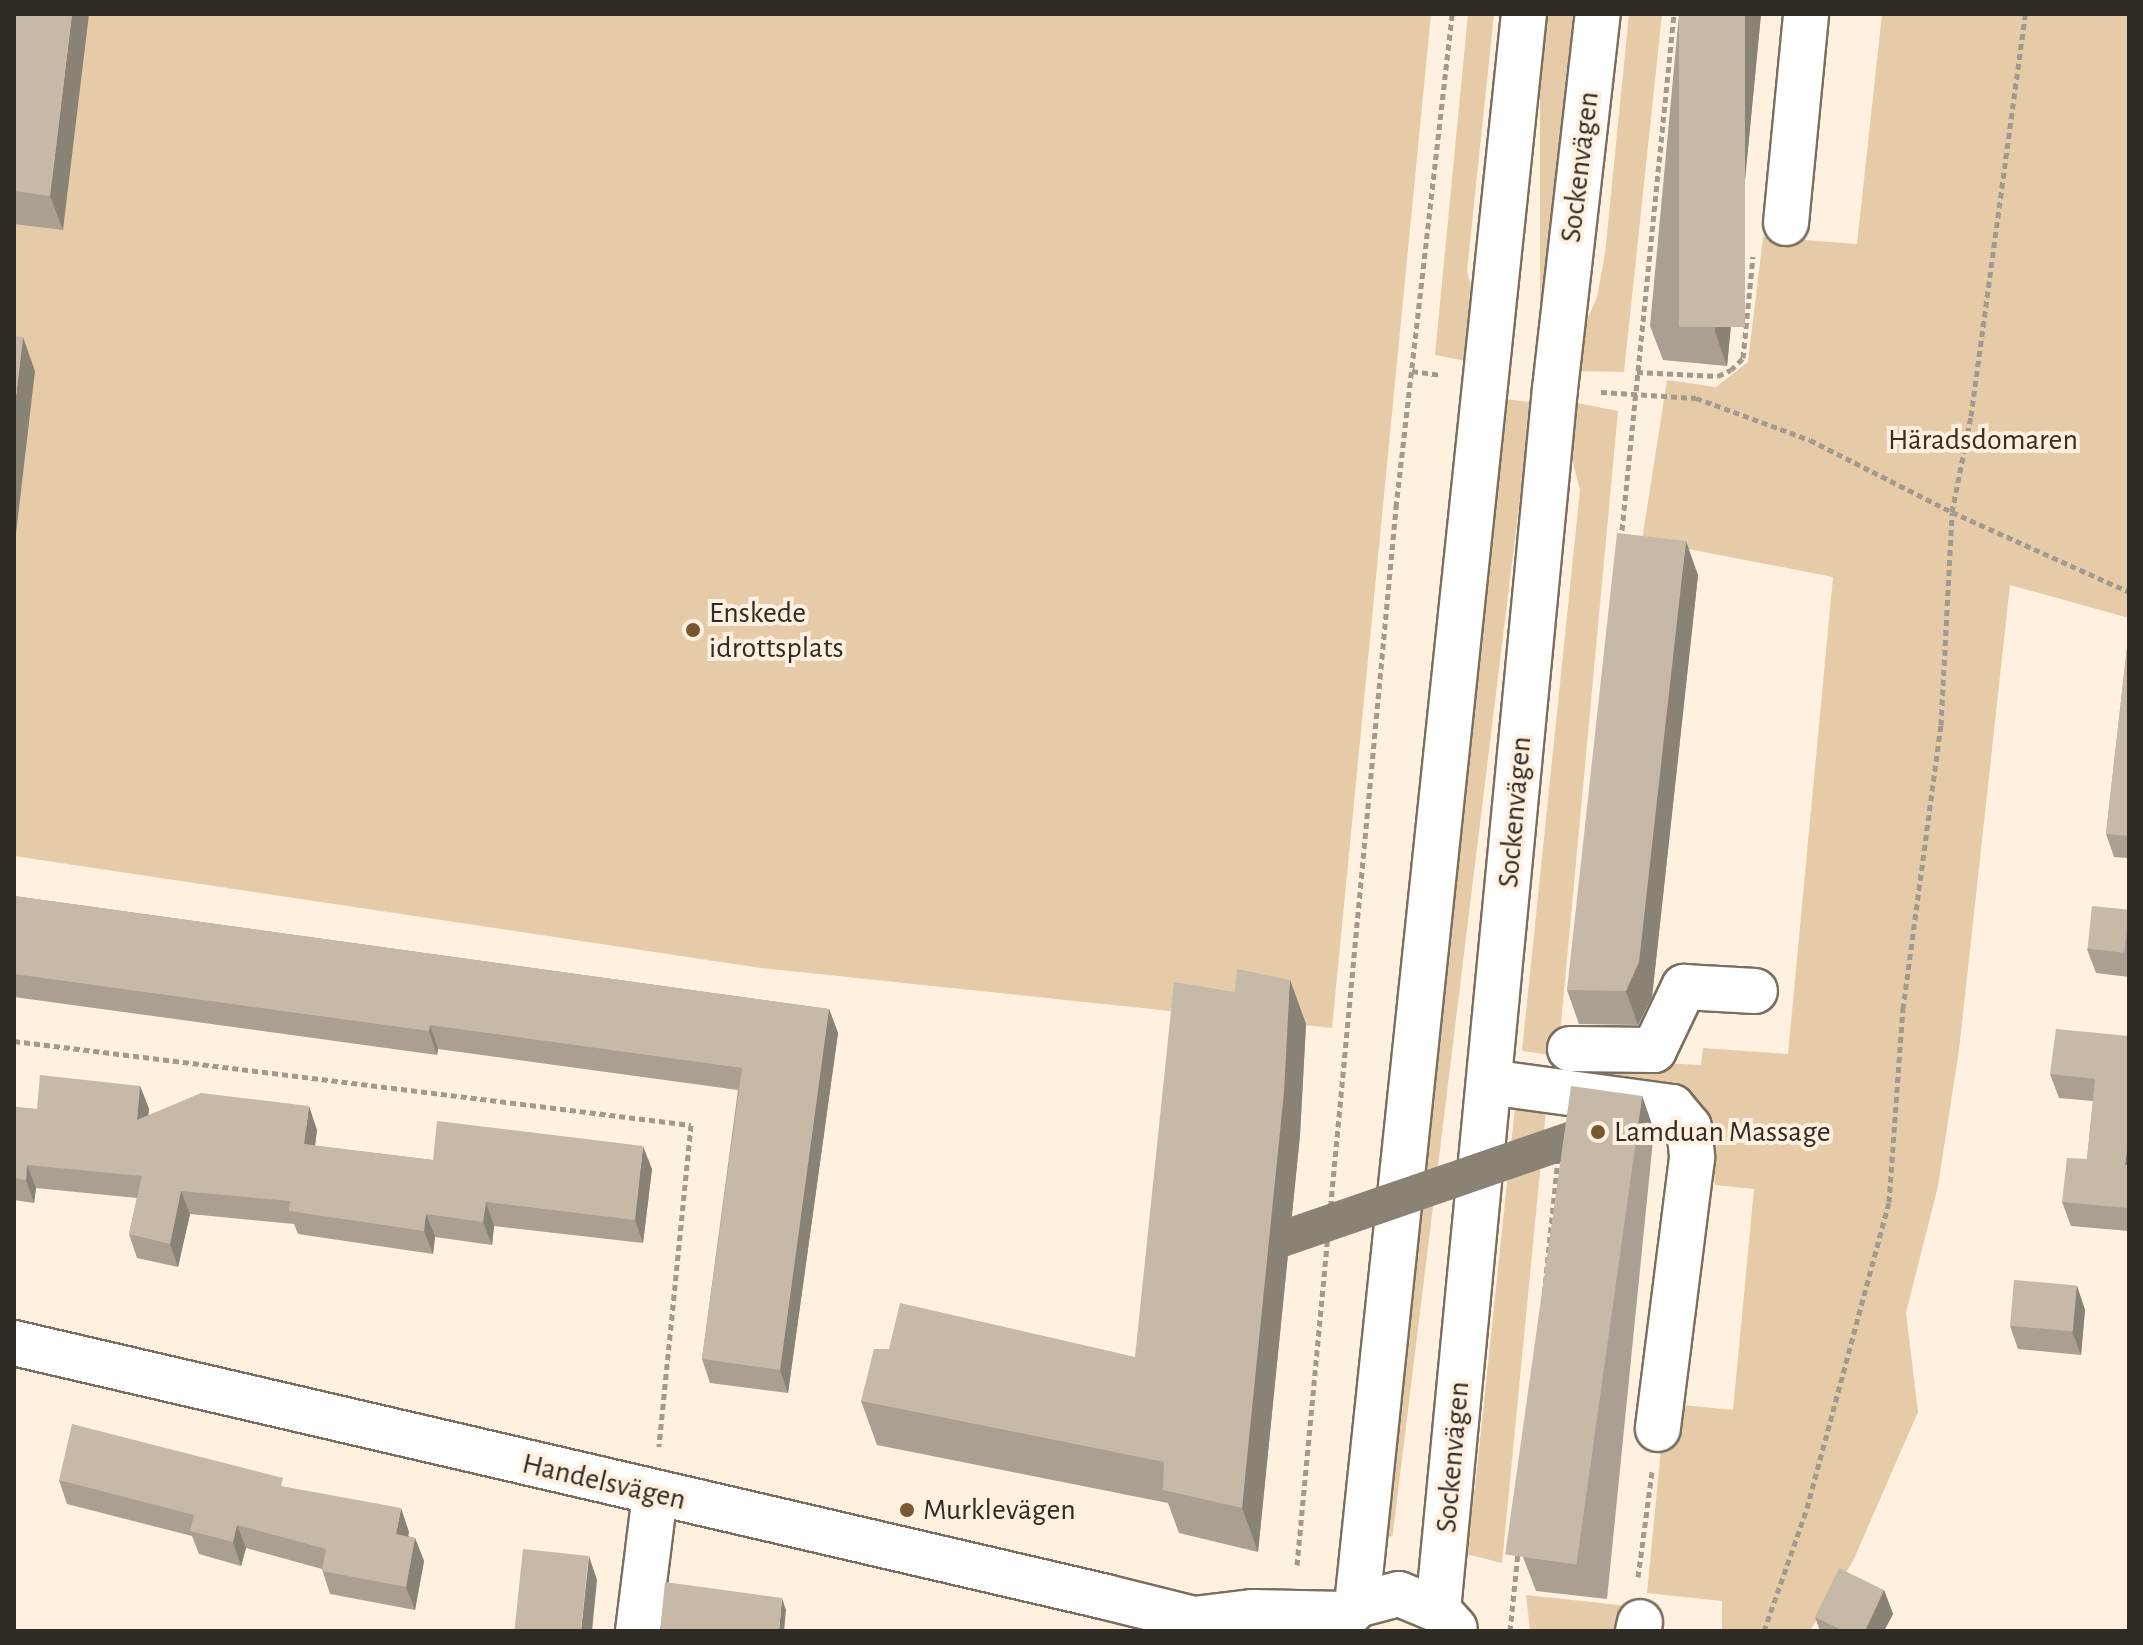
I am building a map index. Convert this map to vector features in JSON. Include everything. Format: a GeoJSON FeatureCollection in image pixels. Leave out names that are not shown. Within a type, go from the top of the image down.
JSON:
{"type":"FeatureCollection","features":[{"type":"Feature","properties":{"kind":"street"},"geometry":{"type":"LineString","coordinates":[[1346,1617],[1488,382],[1524,14]]}},
{"type":"Feature","properties":{"kind":"street","name":"Sockenvägen"},"geometry":{"type":"LineString","coordinates":[[1346,1617],[1399,1594],[1447,1620],[1489,1082],[1555,389],[1598,14]]}},
{"type":"Feature","properties":{"kind":"street"},"geometry":{"type":"LineString","coordinates":[[1786,223],[1806,14]]}},
{"type":"Feature","properties":{"kind":"street"},"geometry":{"type":"LineString","coordinates":[[1489,1082],[1568,1070],[1654,1050],[1684,987],[1755,991]]}},
{"type":"Feature","properties":{"kind":"street"},"geometry":{"type":"LineString","coordinates":[[1568,1070],[1672,1107],[1689,1127],[1692,1158],[1658,1429]]}},
{"type":"Feature","properties":{"kind":"street","name":"Handelsvägen"},"geometry":{"type":"LineString","coordinates":[[14,1343],[655,1494],[1104,1614],[1204,1625],[1252,1612],[1346,1617]]}},
{"type":"Feature","properties":{"kind":"street"},"geometry":{"type":"LineString","coordinates":[[638,1631],[655,1494]]}},
{"type":"Feature","properties":{"kind":"path"},"geometry":{"type":"LineString","coordinates":[[1290,1616],[1412,371],[1452,14]]}},
{"type":"Feature","properties":{"kind":"path"},"geometry":{"type":"LineString","coordinates":[[1620,550],[1674,14]]}},
{"type":"Feature","properties":{"kind":"path"},"geometry":{"type":"LineString","coordinates":[[1764,1631],[1807,1508],[1889,1202],[1903,1009],[1941,725],[1952,512],[1971,416],[2025,14]]}},
{"type":"Feature","properties":{"kind":"path"},"geometry":{"type":"LineString","coordinates":[[1412,371],[1488,382]]}},
{"type":"Feature","properties":{"kind":"path"},"geometry":{"type":"LineString","coordinates":[[1555,389],[1696,398],[1795,435],[1952,512],[2129,592]]}},
{"type":"Feature","properties":{"kind":"path"},"geometry":{"type":"LineString","coordinates":[[14,1041],[691,1125],[655,1494]]}},
{"type":"Feature","properties":{"kind":"path"},"geometry":{"type":"LineString","coordinates":[[1510,1631],[1568,1070]]}},
{"type":"Feature","properties":{"kind":"path"},"geometry":{"type":"LineString","coordinates":[[1639,1626],[1636,1590],[1658,1429]]}},
{"type":"Feature","properties":{"kind":"green space","name":"Enskede idrottsplats"},"geometry":{"type":"Polygon","coordinates":[[[14,14],[1431,14],[1332,1028],[761,968],[14,856],[14,14]]]}},
{"type":"Feature","properties":{"kind":"green space"},"geometry":{"type":"Polygon","coordinates":[[[1468,14],[1494,14],[1467,271],[1482,331],[1477,363],[1435,355],[1468,14]]]}},
{"type":"Feature","properties":{"kind":"green space"},"geometry":{"type":"Polygon","coordinates":[[[1540,14],[1581,14],[1581,363],[1540,363],[1540,14]]]}},
{"type":"Feature","properties":{"kind":"green space"},"geometry":{"type":"Polygon","coordinates":[[[1629,14],[1662,14],[1624,372],[1579,371],[1579,339],[1597,297],[1605,254],[1629,14]]]}},
{"type":"Feature","properties":{"kind":"green space","name":"Häradsdomaren"},"geometry":{"type":"Polygon","coordinates":[[[1882,14],[2129,14],[2129,618],[2010,585],[1959,1050],[1938,1186],[1906,1313],[1918,1412],[1853,1561],[1810,1631],[1722,1631],[1722,1601],[1647,1593],[1661,1449],[1675,1446],[1683,1405],[1733,1410],[1754,1189],[1715,1185],[1710,1134],[1578,1078],[1580,1059],[1701,1065],[1703,1048],[1788,1054],[1833,577],[1642,540],[1667,380],[1716,387],[1748,362],[1763,237],[1857,244],[1882,14]]]}},
{"type":"Feature","properties":{"kind":"green space"},"geometry":{"type":"Polygon","coordinates":[[[1498,398],[1532,402],[1392,1537],[1359,1532],[1498,398]]]}},
{"type":"Feature","properties":{"kind":"green space"},"geometry":{"type":"Polygon","coordinates":[[[1572,402],[1618,411],[1558,1056],[1522,1051],[1580,490],[1568,443],[1572,402]]]}},
{"type":"Feature","properties":{"kind":"green space"},"geometry":{"type":"Polygon","coordinates":[[[1516,1098],[1547,1100],[1502,1563],[1458,1552],[1475,1487],[1516,1098]]]}},
{"type":"Feature","properties":{"kind":"green space"},"geometry":{"type":"Polygon","coordinates":[[[1526,1595],[1628,1606],[1625,1631],[1530,1631],[1526,1595]]]}},
{"type":"Feature","properties":{"kind":"building"},"geometry":{"type":"Polygon","coordinates":[[[14,14],[72,14],[50,196],[14,191],[14,14]]]}},
{"type":"Feature","properties":{"kind":"building"},"geometry":{"type":"Polygon","coordinates":[[[1679,14],[1745,14],[1745,327],[1679,327],[1679,14]]]}},
{"type":"Feature","properties":{"kind":"building"},"geometry":{"type":"Polygon","coordinates":[[[14,336],[23,337],[14,413],[14,336]]]}},
{"type":"Feature","properties":{"kind":"building"},"geometry":{"type":"Polygon","coordinates":[[[1617,533],[1686,541],[1639,962],[1626,991],[1567,990],[1617,533]]]}},
{"type":"Feature","properties":{"kind":"building"},"geometry":{"type":"Polygon","coordinates":[[[2129,630],[2129,836],[2106,834],[2129,630]]]}},
{"type":"Feature","properties":{"kind":"building"},"geometry":{"type":"Polygon","coordinates":[[[14,896],[829,1009],[780,1370],[702,1359],[742,1068],[430,1025],[429,1031],[14,974],[14,896]]]}},
{"type":"Feature","properties":{"kind":"building"},"geometry":{"type":"Polygon","coordinates":[[[2092,906],[2129,910],[2124,953],[2088,949],[2092,906]]]}},
{"type":"Feature","properties":{"kind":"building"},"geometry":{"type":"Polygon","coordinates":[[[1237,969],[1290,980],[1284,1092],[1242,1508],[1163,1490],[1164,1462],[861,1401],[874,1349],[889,1349],[900,1303],[1135,1357],[1174,982],[1235,992],[1237,969]]]}},
{"type":"Feature","properties":{"kind":"building"},"geometry":{"type":"Polygon","coordinates":[[[2056,1029],[2129,1036],[2129,1135],[2125,1165],[2129,1165],[2127,1208],[2062,1202],[2067,1158],[2087,1159],[2095,1079],[2050,1074],[2056,1029]]]}},
{"type":"Feature","properties":{"kind":"building"},"geometry":{"type":"Polygon","coordinates":[[[40,1075],[140,1086],[137,1120],[201,1093],[309,1106],[304,1144],[433,1160],[437,1121],[643,1146],[635,1220],[486,1202],[483,1222],[426,1214],[424,1231],[289,1211],[290,1201],[181,1191],[170,1244],[129,1234],[142,1176],[27,1165],[26,1180],[14,1178],[14,1107],[37,1109],[40,1075]]]}},
{"type":"Feature","properties":{"kind":"building"},"geometry":{"type":"Polygon","coordinates":[[[1571,1086],[1642,1096],[1576,1564],[1505,1554],[1571,1086]]]}},
{"type":"Feature","properties":{"kind":"building"},"geometry":{"type":"Polygon","coordinates":[[[2014,1280],[2077,1285],[2073,1331],[2010,1326],[2014,1280]]]}},
{"type":"Feature","properties":{"kind":"building"},"geometry":{"type":"Polygon","coordinates":[[[72,1424],[283,1478],[281,1486],[401,1508],[396,1534],[415,1538],[406,1587],[322,1571],[326,1549],[237,1525],[233,1542],[190,1531],[194,1515],[59,1480],[72,1424]]]}},
{"type":"Feature","properties":{"kind":"building"},"geometry":{"type":"Polygon","coordinates":[[[523,1549],[589,1556],[581,1631],[515,1630],[523,1549]]]}},
{"type":"Feature","properties":{"kind":"building"},"geometry":{"type":"Polygon","coordinates":[[[1839,1568],[1884,1590],[1865,1631],[1844,1631],[1815,1617],[1839,1568]]]}},
{"type":"Feature","properties":{"kind":"building"},"geometry":{"type":"Polygon","coordinates":[[[665,1582],[782,1598],[779,1631],[660,1631],[665,1582]]]}},
{"type":"Feature","properties":{"kind":"place","name":"Enskede idrottsplats"},"geometry":{"type":"Point","coordinates":[693,630]}},
{"type":"Feature","properties":{"kind":"place","name":"Lamduan Massage"},"geometry":{"type":"Point","coordinates":[1598,1132]}},
{"type":"Feature","properties":{"kind":"place","name":"Murklevägen"},"geometry":{"type":"Point","coordinates":[907,1510]}}]}
